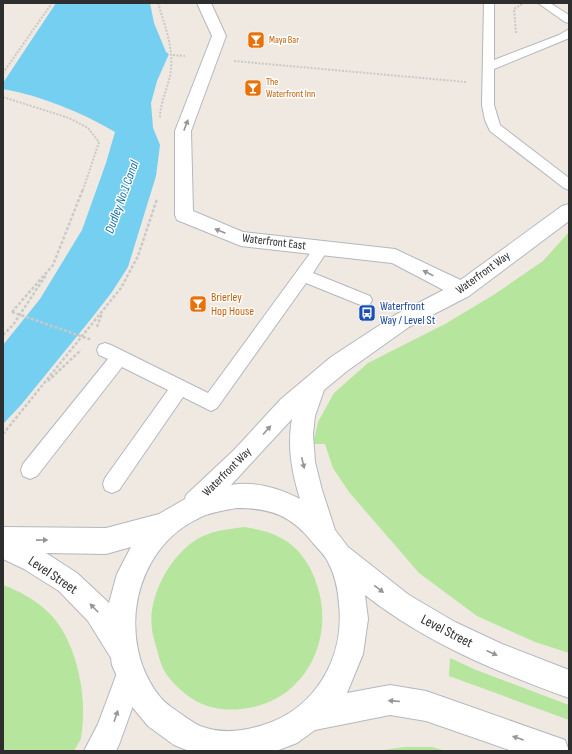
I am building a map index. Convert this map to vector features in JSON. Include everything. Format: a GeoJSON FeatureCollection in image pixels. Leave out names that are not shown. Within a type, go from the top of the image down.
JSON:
{"type":"FeatureCollection","features":[{"type":"Feature","properties":{"kind":"street","name":"Waterfront East"},"geometry":{"type":"LineString","coordinates":[[204,3],[219,36],[183,131],[184,216],[241,239],[395,256],[462,290]]}},
{"type":"Feature","properties":{"kind":"street","name":"Waterfront Way"},"geometry":{"type":"LineString","coordinates":[[191,508],[242,458],[289,406],[339,364],[402,321],[462,290],[569,210]]}},
{"type":"Feature","properties":{"kind":"street","name":"Waterfront Way"},"geometry":{"type":"LineString","coordinates":[[315,385],[303,419],[300,444],[302,461],[323,531]]}},
{"type":"Feature","properties":{"kind":"street"},"geometry":{"type":"LineString","coordinates":[[99,751],[110,732],[126,664],[120,623],[124,595],[133,568],[147,545],[166,525],[191,508],[213,500],[231,497],[261,497],[284,504],[304,515],[323,531],[339,554],[352,585],[355,618],[350,654],[335,688],[311,716]]}},
{"type":"Feature","properties":{"kind":"street","name":"Level Street"},"geometry":{"type":"LineString","coordinates":[[3,540],[106,541],[166,525]]}},
{"type":"Feature","properties":{"kind":"street","name":"Level Street"},"geometry":{"type":"LineString","coordinates":[[3,545],[33,560],[68,582],[98,611],[146,704],[170,726],[200,741],[232,747],[258,746],[290,732],[311,716]]}},
{"type":"Feature","properties":{"kind":"street","name":"Level Street"},"geometry":{"type":"LineString","coordinates":[[339,554],[378,588],[416,615],[445,632],[526,669],[569,684]]}},
{"type":"Feature","properties":{"kind":"street"},"geometry":{"type":"LineString","coordinates":[[311,716],[350,706],[390,700],[426,706],[554,751]]}},
{"type":"Feature","properties":{"kind":"lane"},"geometry":{"type":"LineString","coordinates":[[489,3],[488,105],[491,120],[495,128],[569,185]]}},
{"type":"Feature","properties":{"kind":"lane"},"geometry":{"type":"LineString","coordinates":[[543,3],[569,20]]}},
{"type":"Feature","properties":{"kind":"lane"},"geometry":{"type":"LineString","coordinates":[[488,67],[563,37],[569,32]]}},
{"type":"Feature","properties":{"kind":"lane"},"geometry":{"type":"LineString","coordinates":[[30,470],[106,349],[211,403],[322,248]]}},
{"type":"Feature","properties":{"kind":"lane"},"geometry":{"type":"LineString","coordinates":[[303,275],[364,300]]}},
{"type":"Feature","properties":{"kind":"lane"},"geometry":{"type":"LineString","coordinates":[[112,484],[180,387]]}},
{"type":"Feature","properties":{"kind":"path"},"geometry":{"type":"LineString","coordinates":[[3,73],[52,3]]}},
{"type":"Feature","properties":{"kind":"path"},"geometry":{"type":"LineString","coordinates":[[158,3],[173,55],[171,71],[160,109],[161,121]]}},
{"type":"Feature","properties":{"kind":"path"},"geometry":{"type":"LineString","coordinates":[[229,60],[488,84]]}},
{"type":"Feature","properties":{"kind":"path"},"geometry":{"type":"LineString","coordinates":[[3,97],[69,118],[88,128],[99,142],[81,196],[53,265],[13,325],[3,335]]}},
{"type":"Feature","properties":{"kind":"path"},"geometry":{"type":"LineString","coordinates":[[3,434],[121,288],[138,256],[157,198]]}},
{"type":"Feature","properties":{"kind":"path"},"geometry":{"type":"LineString","coordinates":[[53,265],[12,312],[106,349]]}},
{"type":"Feature","properties":{"kind":"path"},"geometry":{"type":"LineString","coordinates":[[95,332],[103,311]]}},
{"type":"Feature","properties":{"kind":"path"},"geometry":{"type":"LineString","coordinates":[[40,388],[106,349]]}},
{"type":"Feature","properties":{"kind":"green space"},"geometry":{"type":"Polygon","coordinates":[[[569,232],[569,653],[535,642],[477,616],[419,573],[349,492],[333,468],[325,444],[313,444],[318,422],[334,393],[368,363],[445,324],[495,294],[543,261],[569,232]]]}},
{"type":"Feature","properties":{"kind":"green space"},"geometry":{"type":"Polygon","coordinates":[[[244,527],[257,529],[279,537],[292,545],[303,557],[311,570],[317,585],[322,606],[322,627],[318,648],[309,666],[297,682],[282,695],[263,705],[241,709],[220,709],[202,704],[185,694],[164,671],[152,631],[152,616],[158,588],[164,575],[182,552],[203,536],[218,531],[244,527]]]}},
{"type":"Feature","properties":{"kind":"green space"},"geometry":{"type":"Polygon","coordinates":[[[3,585],[16,590],[47,611],[61,628],[68,642],[79,674],[83,707],[81,738],[74,751],[3,751],[3,585]]]}},
{"type":"Feature","properties":{"kind":"green space"},"geometry":{"type":"Polygon","coordinates":[[[450,658],[476,670],[569,705],[569,720],[449,676],[450,658]]]}},
{"type":"Feature","properties":{"kind":"green space"},"geometry":{"type":"Polygon","coordinates":[[[404,747],[432,747],[446,751],[377,751],[404,747]]]}},
{"type":"Feature","properties":{"kind":"water","name":"Dudley No.1 Canal"},"geometry":{"type":"Polygon","coordinates":[[[56,3],[150,3],[154,23],[166,52],[169,54],[157,81],[151,103],[153,128],[160,145],[156,176],[128,267],[112,292],[91,319],[21,405],[3,424],[3,345],[40,299],[82,230],[106,163],[115,132],[75,111],[47,100],[3,89],[3,83],[56,3]]]}},
{"type":"Feature","properties":{"kind":"place","name":"Maya Bar"},"geometry":{"type":"Point","coordinates":[256,40]}},
{"type":"Feature","properties":{"kind":"place","name":"The Waterfront Inn"},"geometry":{"type":"Point","coordinates":[253,88]}},
{"type":"Feature","properties":{"kind":"place","name":"Brierley Hop House"},"geometry":{"type":"Point","coordinates":[198,304]}},
{"type":"Feature","properties":{"kind":"place","name":"Waterfront Way / Level St"},"geometry":{"type":"Point","coordinates":[367,313]}}]}
